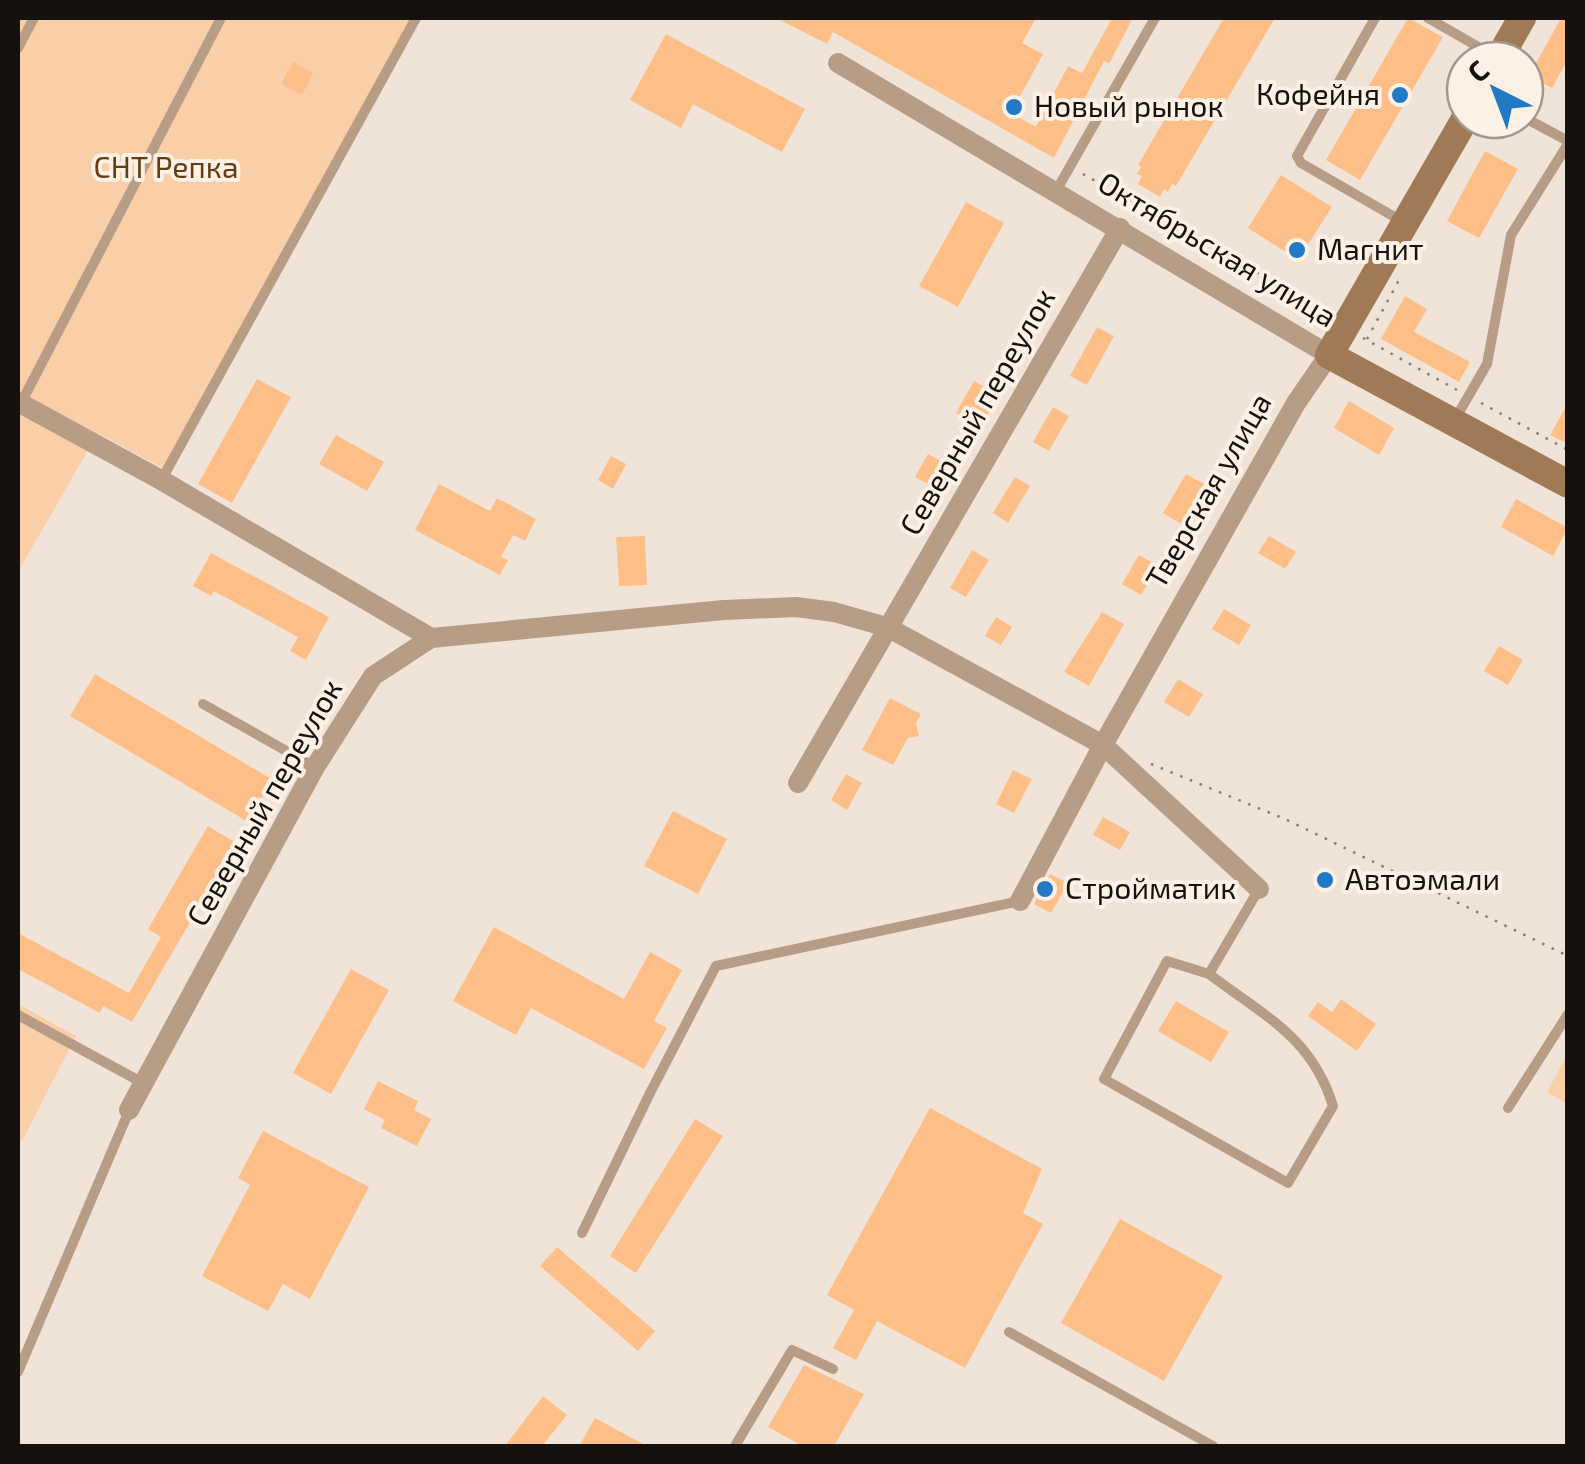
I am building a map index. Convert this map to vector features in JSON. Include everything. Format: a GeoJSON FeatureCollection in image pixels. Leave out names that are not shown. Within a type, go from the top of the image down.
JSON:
{"type":"FeatureCollection","features":[{"type":"Feature","properties":{"kind":"main road"},"geometry":{"type":"LineString","coordinates":[[1509,40],[1522,18]]}},
{"type":"Feature","properties":{"kind":"main road","name":"Тверская улица"},"geometry":{"type":"LineString","coordinates":[[1329,355],[1453,140]]}},
{"type":"Feature","properties":{"kind":"main road","name":"Октябрьская улица"},"geometry":{"type":"LineString","coordinates":[[1329,355],[1568,484]]}},
{"type":"Feature","properties":{"kind":"street","name":"Октябрьская улица"},"geometry":{"type":"LineString","coordinates":[[838,63],[1329,355]]}},
{"type":"Feature","properties":{"kind":"street","name":"Северный переулок"},"geometry":{"type":"LineString","coordinates":[[798,783],[1120,228]]}},
{"type":"Feature","properties":{"kind":"street","name":"Тверская улица"},"geometry":{"type":"LineString","coordinates":[[1020,901],[1103,744],[1296,403],[1329,355]]}},
{"type":"Feature","properties":{"kind":"street"},"geometry":{"type":"LineString","coordinates":[[19,406],[162,480],[431,638]]}},
{"type":"Feature","properties":{"kind":"street","name":"Северный переулок"},"geometry":{"type":"LineString","coordinates":[[129,1110],[315,767],[373,676],[431,638],[724,610],[796,607],[887,626]]}},
{"type":"Feature","properties":{"kind":"street"},"geometry":{"type":"LineString","coordinates":[[887,626],[1103,744],[1260,889]]}},
{"type":"Feature","properties":{"kind":"lane"},"geometry":{"type":"LineString","coordinates":[[18,48],[34,18]]}},
{"type":"Feature","properties":{"kind":"lane"},"geometry":{"type":"LineString","coordinates":[[19,406],[221,18]]}},
{"type":"Feature","properties":{"kind":"lane"},"geometry":{"type":"LineString","coordinates":[[162,480],[416,18]]}},
{"type":"Feature","properties":{"kind":"lane"},"geometry":{"type":"LineString","coordinates":[[1056,191],[1154,18]]}},
{"type":"Feature","properties":{"kind":"lane"},"geometry":{"type":"LineString","coordinates":[[1375,18],[1297,156],[1301,163],[1406,223]]}},
{"type":"Feature","properties":{"kind":"lane"},"geometry":{"type":"LineString","coordinates":[[1428,18],[1466,40]]}},
{"type":"Feature","properties":{"kind":"lane"},"geometry":{"type":"LineString","coordinates":[[1453,422],[1487,364],[1511,236],[1568,142],[1545,129]]}},
{"type":"Feature","properties":{"kind":"lane"},"geometry":{"type":"LineString","coordinates":[[203,704],[315,767]]}},
{"type":"Feature","properties":{"kind":"lane"},"geometry":{"type":"LineString","coordinates":[[1209,974],[1260,889]]}},
{"type":"Feature","properties":{"kind":"lane"},"geometry":{"type":"LineString","coordinates":[[582,1233],[716,966],[1020,901]]}},
{"type":"Feature","properties":{"kind":"lane"},"geometry":{"type":"LineString","coordinates":[[1168,961],[1209,974],[1299,1042],[1324,1079],[1332,1106],[1288,1183],[1104,1079],[1168,961]]}},
{"type":"Feature","properties":{"kind":"lane"},"geometry":{"type":"LineString","coordinates":[[1508,1108],[1568,1014]]}},
{"type":"Feature","properties":{"kind":"lane"},"geometry":{"type":"LineString","coordinates":[[18,1015],[143,1083]]}},
{"type":"Feature","properties":{"kind":"lane"},"geometry":{"type":"LineString","coordinates":[[18,1372],[129,1110]]}},
{"type":"Feature","properties":{"kind":"lane"},"geometry":{"type":"LineString","coordinates":[[1009,1332],[1213,1446]]}},
{"type":"Feature","properties":{"kind":"lane"},"geometry":{"type":"LineString","coordinates":[[736,1446],[792,1350],[833,1369]]}},
{"type":"Feature","properties":{"kind":"path"},"geometry":{"type":"LineString","coordinates":[[1071,167],[1348,325],[1366,340],[1568,450]]}},
{"type":"Feature","properties":{"kind":"path"},"geometry":{"type":"LineString","coordinates":[[1140,760],[1285,820],[1568,956]]}},
{"type":"Feature","properties":{"kind":"green space","name":"СНТ Репка"},"geometry":{"type":"Polygon","coordinates":[[[18,18],[418,18],[170,472],[98,433],[18,572],[18,18]]]}},
{"type":"Feature","properties":{"kind":"green space"},"geometry":{"type":"Polygon","coordinates":[[[18,1004],[76,1036],[18,1142],[18,1004]]]}},
{"type":"Feature","properties":{"kind":"green space"},"geometry":{"type":"Polygon","coordinates":[[[1567,1055],[1567,1104],[1547,1092],[1567,1055]]]}},
{"type":"Feature","properties":{"kind":"building","name":"Новый рынок"},"geometry":{"type":"Polygon","coordinates":[[[776,18],[1036,18],[1022,43],[1043,54],[1011,113],[1036,127],[1068,66],[1082,73],[1112,18],[1133,18],[1109,64],[1104,61],[1054,158],[833,32],[827,44],[776,18]]]}},
{"type":"Feature","properties":{"kind":"building"},"geometry":{"type":"Polygon","coordinates":[[[1224,18],[1275,18],[1176,186],[1172,184],[1168,192],[1164,189],[1160,197],[1138,184],[1142,176],[1137,174],[1141,167],[1138,165],[1224,18]]]}},
{"type":"Feature","properties":{"kind":"building"},"geometry":{"type":"Polygon","coordinates":[[[1408,18],[1443,37],[1360,180],[1326,160],[1408,18]]]}},
{"type":"Feature","properties":{"kind":"building"},"geometry":{"type":"Polygon","coordinates":[[[1561,18],[1568,18],[1568,59],[1552,88],[1545,84],[1545,47],[1561,18]]]}},
{"type":"Feature","properties":{"kind":"building"},"geometry":{"type":"Polygon","coordinates":[[[666,34],[805,109],[782,152],[693,104],[681,128],[630,100],[666,34]]]}},
{"type":"Feature","properties":{"kind":"building"},"geometry":{"type":"Polygon","coordinates":[[[293,62],[313,73],[302,95],[281,84],[293,62]]]}},
{"type":"Feature","properties":{"kind":"building"},"geometry":{"type":"Polygon","coordinates":[[[1485,151],[1518,169],[1479,238],[1447,221],[1485,151]]]}},
{"type":"Feature","properties":{"kind":"building"},"geometry":{"type":"Polygon","coordinates":[[[1281,175],[1332,207],[1298,260],[1248,228],[1281,175]]]}},
{"type":"Feature","properties":{"kind":"building"},"geometry":{"type":"Polygon","coordinates":[[[966,202],[1004,223],[958,307],[919,286],[966,202]]]}},
{"type":"Feature","properties":{"kind":"building"},"geometry":{"type":"Polygon","coordinates":[[[1405,296],[1427,309],[1414,332],[1470,362],[1459,382],[1381,339],[1405,296]]]}},
{"type":"Feature","properties":{"kind":"building"},"geometry":{"type":"Polygon","coordinates":[[[1097,327],[1114,336],[1087,385],[1070,376],[1097,327]]]}},
{"type":"Feature","properties":{"kind":"building"},"geometry":{"type":"Polygon","coordinates":[[[257,379],[291,397],[232,503],[198,484],[257,379]]]}},
{"type":"Feature","properties":{"kind":"building"},"geometry":{"type":"Polygon","coordinates":[[[974,381],[999,395],[981,427],[956,413],[974,381]]]}},
{"type":"Feature","properties":{"kind":"building"},"geometry":{"type":"Polygon","coordinates":[[[1349,401],[1394,428],[1379,455],[1334,428],[1349,401]]]}},
{"type":"Feature","properties":{"kind":"building"},"geometry":{"type":"Polygon","coordinates":[[[1568,403],[1568,444],[1550,435],[1568,403]]]}},
{"type":"Feature","properties":{"kind":"building"},"geometry":{"type":"Polygon","coordinates":[[[1053,407],[1069,416],[1049,451],[1033,442],[1053,407]]]}},
{"type":"Feature","properties":{"kind":"building"},"geometry":{"type":"Polygon","coordinates":[[[336,435],[384,462],[367,491],[319,464],[336,435]]]}},
{"type":"Feature","properties":{"kind":"building"},"geometry":{"type":"Polygon","coordinates":[[[928,454],[948,465],[935,488],[915,477],[928,454]]]}},
{"type":"Feature","properties":{"kind":"building"},"geometry":{"type":"Polygon","coordinates":[[[611,456],[626,464],[613,489],[598,480],[611,456]]]}},
{"type":"Feature","properties":{"kind":"building"},"geometry":{"type":"Polygon","coordinates":[[[1186,474],[1204,484],[1181,524],[1163,513],[1186,474]]]}},
{"type":"Feature","properties":{"kind":"building"},"geometry":{"type":"Polygon","coordinates":[[[1015,477],[1030,486],[1008,523],[993,513],[1015,477]]]}},
{"type":"Feature","properties":{"kind":"building"},"geometry":{"type":"Polygon","coordinates":[[[439,484],[490,511],[497,498],[536,519],[525,541],[513,535],[501,557],[508,560],[500,575],[415,530],[439,484]]]}},
{"type":"Feature","properties":{"kind":"building"},"geometry":{"type":"Polygon","coordinates":[[[1516,499],[1568,528],[1553,556],[1501,527],[1516,499]]]}},
{"type":"Feature","properties":{"kind":"building"},"geometry":{"type":"Polygon","coordinates":[[[645,536],[647,585],[619,586],[616,537],[645,536]]]}},
{"type":"Feature","properties":{"kind":"building"},"geometry":{"type":"Polygon","coordinates":[[[1269,536],[1296,552],[1285,569],[1258,553],[1269,536]]]}},
{"type":"Feature","properties":{"kind":"building"},"geometry":{"type":"Polygon","coordinates":[[[972,550],[989,560],[966,597],[950,588],[972,550]]]}},
{"type":"Feature","properties":{"kind":"building"},"geometry":{"type":"Polygon","coordinates":[[[211,553],[329,617],[306,660],[290,651],[298,637],[214,591],[211,596],[193,586],[211,553]]]}},
{"type":"Feature","properties":{"kind":"building"},"geometry":{"type":"Polygon","coordinates":[[[1139,555],[1158,566],[1141,595],[1122,584],[1139,555]]]}},
{"type":"Feature","properties":{"kind":"building"},"geometry":{"type":"Polygon","coordinates":[[[1224,609],[1251,625],[1239,645],[1212,629],[1224,609]]]}},
{"type":"Feature","properties":{"kind":"building"},"geometry":{"type":"Polygon","coordinates":[[[1102,612],[1124,624],[1089,686],[1064,672],[1102,612]]]}},
{"type":"Feature","properties":{"kind":"building"},"geometry":{"type":"Polygon","coordinates":[[[996,617],[1012,627],[1001,645],[985,636],[996,617]]]}},
{"type":"Feature","properties":{"kind":"building"},"geometry":{"type":"Polygon","coordinates":[[[1499,646],[1523,660],[1508,685],[1484,671],[1499,646]]]}},
{"type":"Feature","properties":{"kind":"building"},"geometry":{"type":"Polygon","coordinates":[[[95,674],[273,780],[248,822],[70,716],[95,674]]]}},
{"type":"Feature","properties":{"kind":"building"},"geometry":{"type":"Polygon","coordinates":[[[1178,679],[1203,694],[1189,717],[1164,702],[1178,679]]]}},
{"type":"Feature","properties":{"kind":"building"},"geometry":{"type":"Polygon","coordinates":[[[890,698],[921,714],[916,723],[919,736],[908,738],[893,765],[862,750],[890,698]]]}},
{"type":"Feature","properties":{"kind":"building"},"geometry":{"type":"Polygon","coordinates":[[[1013,770],[1032,779],[1014,813],[996,804],[1013,770]]]}},
{"type":"Feature","properties":{"kind":"building"},"geometry":{"type":"Polygon","coordinates":[[[846,774],[862,783],[847,810],[831,800],[846,774]]]}},
{"type":"Feature","properties":{"kind":"building"},"geometry":{"type":"Polygon","coordinates":[[[673,811],[727,839],[698,894],[644,866],[673,811]]]}},
{"type":"Feature","properties":{"kind":"building"},"geometry":{"type":"Polygon","coordinates":[[[1103,817],[1130,832],[1120,850],[1093,835],[1103,817]]]}},
{"type":"Feature","properties":{"kind":"building"},"geometry":{"type":"Polygon","coordinates":[[[208,826],[236,843],[132,1022],[103,1006],[100,1013],[18,969],[18,933],[129,993],[161,937],[148,929],[208,826]]]}},
{"type":"Feature","properties":{"kind":"building"},"geometry":{"type":"Polygon","coordinates":[[[1050,874],[1068,883],[1051,913],[1034,904],[1050,874]]]}},
{"type":"Feature","properties":{"kind":"building"},"geometry":{"type":"Polygon","coordinates":[[[494,927],[624,999],[650,952],[682,970],[654,1021],[667,1028],[644,1069],[531,1008],[516,1035],[453,1001],[494,927]]]}},
{"type":"Feature","properties":{"kind":"building"},"geometry":{"type":"Polygon","coordinates":[[[351,969],[389,990],[331,1094],[293,1073],[351,969]]]}},
{"type":"Feature","properties":{"kind":"building"},"geometry":{"type":"Polygon","coordinates":[[[1341,999],[1376,1024],[1357,1051],[1308,1016],[1318,1002],[1332,1012],[1341,999]]]}},
{"type":"Feature","properties":{"kind":"building"},"geometry":{"type":"Polygon","coordinates":[[[1176,1001],[1229,1032],[1211,1062],[1158,1031],[1176,1001]]]}},
{"type":"Feature","properties":{"kind":"building"},"geometry":{"type":"Polygon","coordinates":[[[378,1081],[418,1101],[414,1110],[431,1119],[417,1146],[381,1128],[385,1120],[364,1109],[378,1081]]]}},
{"type":"Feature","properties":{"kind":"building"},"geometry":{"type":"Polygon","coordinates":[[[930,1108],[1042,1169],[1023,1213],[1043,1224],[965,1368],[877,1321],[856,1360],[833,1348],[854,1310],[827,1295],[930,1108]]]}},
{"type":"Feature","properties":{"kind":"building"},"geometry":{"type":"Polygon","coordinates":[[[695,1119],[723,1136],[636,1273],[610,1256],[695,1119]]]}},
{"type":"Feature","properties":{"kind":"building"},"geometry":{"type":"Polygon","coordinates":[[[263,1131],[369,1187],[310,1299],[283,1284],[268,1311],[202,1276],[250,1185],[238,1178],[263,1131]]]}},
{"type":"Feature","properties":{"kind":"building"},"geometry":{"type":"Polygon","coordinates":[[[1120,1219],[1223,1276],[1164,1381],[1061,1323],[1120,1219]]]}},
{"type":"Feature","properties":{"kind":"building"},"geometry":{"type":"Polygon","coordinates":[[[557,1247],[655,1331],[638,1351],[540,1266],[557,1247]]]}},
{"type":"Feature","properties":{"kind":"building"},"geometry":{"type":"Polygon","coordinates":[[[804,1365],[864,1394],[834,1446],[802,1446],[768,1427],[804,1365]]]}},
{"type":"Feature","properties":{"kind":"building"},"geometry":{"type":"Polygon","coordinates":[[[543,1396],[567,1415],[542,1446],[505,1446],[543,1396]]]}},
{"type":"Feature","properties":{"kind":"building"},"geometry":{"type":"Polygon","coordinates":[[[595,1418],[647,1446],[579,1446],[595,1418]]]}},
{"type":"Feature","properties":{"kind":"place","name":"Кофейня"},"geometry":{"type":"Point","coordinates":[1400,95]}},
{"type":"Feature","properties":{"kind":"place","name":"Новый рынок"},"geometry":{"type":"Point","coordinates":[1014,107]}},
{"type":"Feature","properties":{"kind":"place","name":"Магнит"},"geometry":{"type":"Point","coordinates":[1297,250]}},
{"type":"Feature","properties":{"kind":"place","name":"Автоэмали"},"geometry":{"type":"Point","coordinates":[1325,880]}},
{"type":"Feature","properties":{"kind":"place","name":"Стройматик"},"geometry":{"type":"Point","coordinates":[1045,889]}}]}
